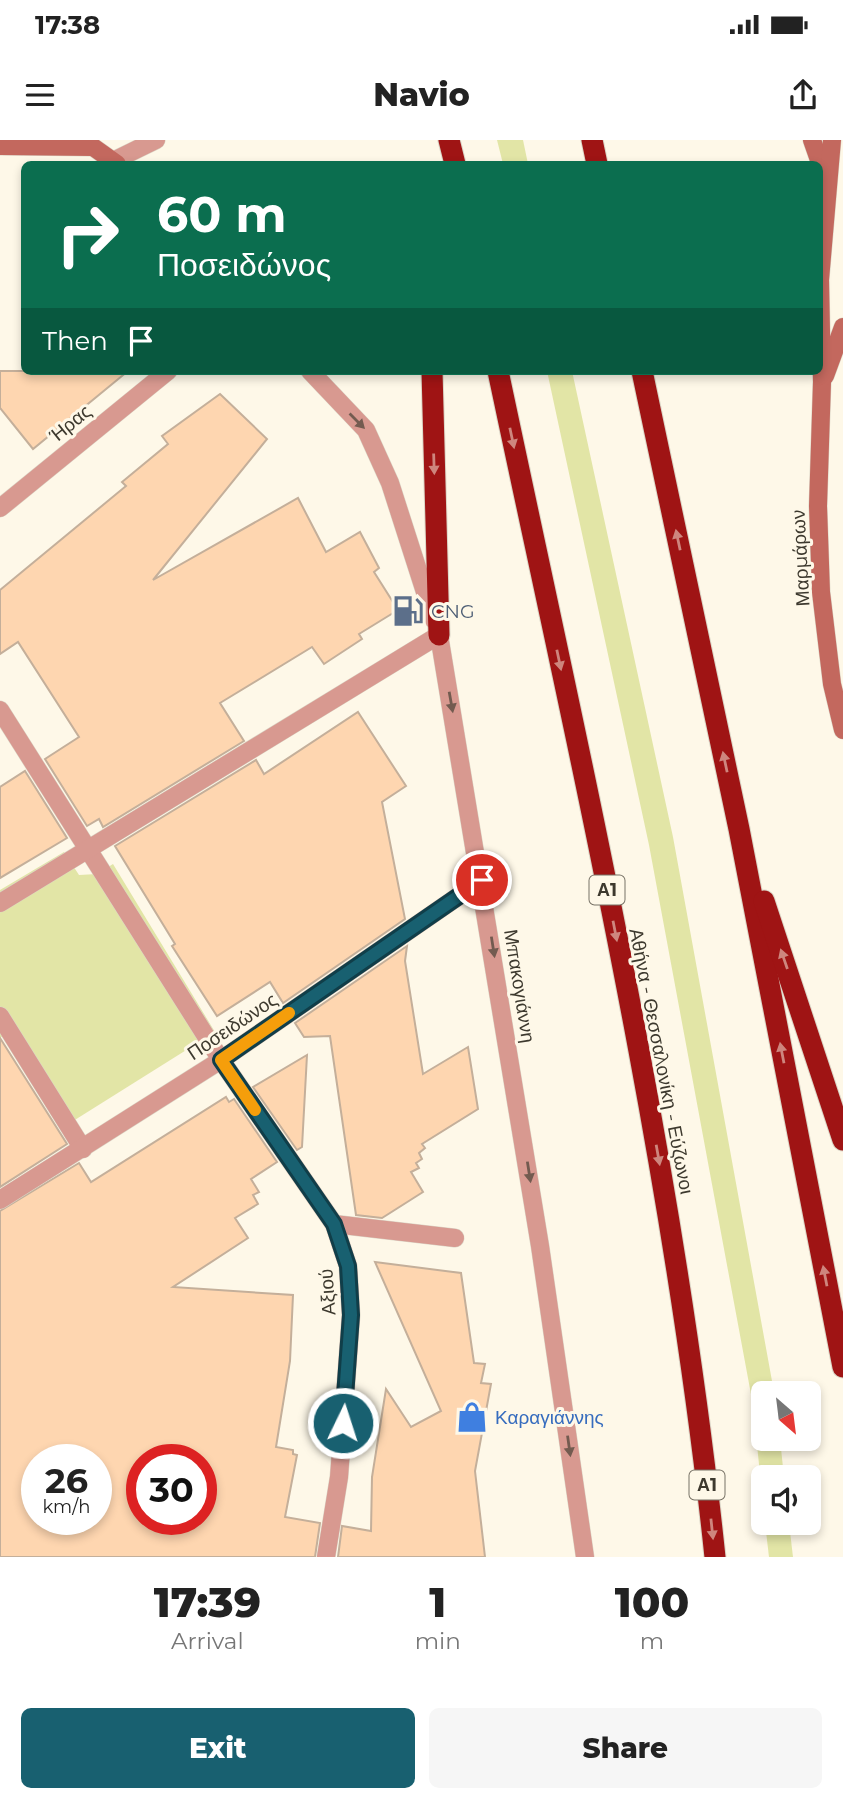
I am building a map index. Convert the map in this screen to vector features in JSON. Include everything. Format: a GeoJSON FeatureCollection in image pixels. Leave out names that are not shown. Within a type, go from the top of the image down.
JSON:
{"type":"FeatureCollection","features":[{"type":"Feature","properties":{"kind":"highway"},"geometry":{"type":"LineString","coordinates":[[449,140],[454,161]]}},
{"type":"Feature","properties":{"kind":"highway"},"geometry":{"type":"LineString","coordinates":[[592,140],[596,161]]}},
{"type":"Feature","properties":{"kind":"highway"},"geometry":{"type":"LineString","coordinates":[[432,375],[439,635]]}},
{"type":"Feature","properties":{"kind":"highway","name":"Αθήνα - Θεσσαλονίκη - Εύζωνοι"},"geometry":{"type":"LineString","coordinates":[[499,375],[601,858],[657,1150],[700,1412],[715,1557]]}},
{"type":"Feature","properties":{"kind":"highway"},"geometry":{"type":"LineString","coordinates":[[643,375],[739,829],[843,1367]]}},
{"type":"Feature","properties":{"kind":"highway"},"geometry":{"type":"LineString","coordinates":[[739,829],[812,1039],[843,1140]]}},
{"type":"Feature","properties":{"kind":"main road"},"geometry":{"type":"LineString","coordinates":[[812,140],[820,161]]}},
{"type":"Feature","properties":{"kind":"main road","name":"Μαρμάρων"},"geometry":{"type":"LineString","coordinates":[[823,249],[832,140]]}},
{"type":"Feature","properties":{"kind":"main road"},"geometry":{"type":"LineString","coordinates":[[0,146],[93,147],[112,161]]}},
{"type":"Feature","properties":{"kind":"main road"},"geometry":{"type":"LineString","coordinates":[[823,170],[829,187]]}},
{"type":"Feature","properties":{"kind":"main road","name":"Μαρμάρων"},"geometry":{"type":"LineString","coordinates":[[822,382],[843,327]]}},
{"type":"Feature","properties":{"kind":"main road","name":"Μαρμάρων"},"geometry":{"type":"LineString","coordinates":[[822,375],[818,506],[821,592],[838,681],[843,730]]}},
{"type":"Feature","properties":{"kind":"street"},"geometry":{"type":"LineString","coordinates":[[119,161],[156,140]]}},
{"type":"Feature","properties":{"kind":"street","name":"Ήρας"},"geometry":{"type":"LineString","coordinates":[[0,508],[162,375]]}},
{"type":"Feature","properties":{"kind":"street","name":"Μπακογιάννη"},"geometry":{"type":"LineString","coordinates":[[314,375],[366,430],[390,483],[439,635],[482,880],[542,1260],[585,1557]]}},
{"type":"Feature","properties":{"kind":"street"},"geometry":{"type":"LineString","coordinates":[[0,903],[439,635]]}},
{"type":"Feature","properties":{"kind":"street","name":"Αξιού"},"geometry":{"type":"LineString","coordinates":[[0,710],[221,1060],[334,1224],[348,1266],[351,1315],[339,1477],[326,1557]]}},
{"type":"Feature","properties":{"kind":"street","name":"Ποσειδώνος"},"geometry":{"type":"LineString","coordinates":[[0,1200],[221,1060],[482,880]]}},
{"type":"Feature","properties":{"kind":"street"},"geometry":{"type":"LineString","coordinates":[[0,1016],[83,1149]]}},
{"type":"Feature","properties":{"kind":"street"},"geometry":{"type":"LineString","coordinates":[[334,1224],[455,1237]]}},
{"type":"Feature","properties":{"kind":"green space"},"geometry":{"type":"Polygon","coordinates":[[[497,140],[523,140],[527,161],[502,161],[497,140]]]}},
{"type":"Feature","properties":{"kind":"green space"},"geometry":{"type":"Polygon","coordinates":[[[548,375],[573,375],[673,837],[772,1381],[751,1381],[751,1394],[649,845],[548,375]]]}},
{"type":"Feature","properties":{"kind":"green space"},"geometry":{"type":"Polygon","coordinates":[[[64,852],[79,875],[97,874],[113,864],[215,1032],[62,1128],[3,1036],[0,1038],[0,890],[64,852]]]}},
{"type":"Feature","properties":{"kind":"green space"},"geometry":{"type":"Polygon","coordinates":[[[758,1451],[781,1451],[783,1465],[759,1465],[758,1451]]]}},
{"type":"Feature","properties":{"kind":"green space"},"geometry":{"type":"Polygon","coordinates":[[[766,1535],[790,1535],[793,1557],[769,1557],[766,1535]]]}},
{"type":"Feature","properties":{"kind":"building"},"geometry":{"type":"Polygon","coordinates":[[[0,371],[21,371],[21,375],[123,375],[33,449],[0,408],[0,371]]]}},
{"type":"Feature","properties":{"kind":"building"},"geometry":{"type":"Polygon","coordinates":[[[220,394],[267,439],[153,580],[298,498],[326,552],[360,532],[379,568],[374,572],[398,610],[359,634],[362,639],[324,664],[312,647],[220,703],[244,741],[103,827],[99,819],[87,826],[45,759],[79,737],[18,642],[0,654],[0,590],[126,486],[122,482],[168,444],[162,436],[220,394]]]}},
{"type":"Feature","properties":{"kind":"building"},"geometry":{"type":"Polygon","coordinates":[[[358,712],[406,786],[382,802],[405,919],[283,1003],[270,982],[217,1016],[172,946],[175,944],[115,846],[256,760],[264,774],[358,712]]]}},
{"type":"Feature","properties":{"kind":"building"},"geometry":{"type":"Polygon","coordinates":[[[25,771],[67,838],[0,878],[0,787],[25,771]]]}},
{"type":"Feature","properties":{"kind":"building"},"geometry":{"type":"Polygon","coordinates":[[[407,946],[405,961],[423,1074],[468,1047],[478,1109],[422,1144],[425,1148],[419,1153],[422,1159],[416,1163],[419,1168],[411,1172],[423,1192],[382,1218],[356,1215],[330,1036],[304,1037],[295,1023],[407,946]]]}},
{"type":"Feature","properties":{"kind":"building"},"geometry":{"type":"Polygon","coordinates":[[[0,1038],[67,1144],[0,1187],[0,1038]]]}},
{"type":"Feature","properties":{"kind":"building"},"geometry":{"type":"Polygon","coordinates":[[[307,1055],[302,1147],[297,1150],[253,1087],[307,1055]]]}},
{"type":"Feature","properties":{"kind":"building"},"geometry":{"type":"Polygon","coordinates":[[[226,1097],[229,1102],[234,1099],[277,1162],[251,1179],[259,1192],[253,1195],[258,1204],[235,1218],[248,1238],[173,1287],[293,1295],[290,1361],[276,1447],[293,1450],[293,1454],[297,1455],[285,1517],[320,1523],[315,1557],[0,1557],[0,1211],[79,1163],[91,1182],[226,1097]]]}},
{"type":"Feature","properties":{"kind":"building"},"geometry":{"type":"Polygon","coordinates":[[[375,1262],[461,1273],[474,1363],[485,1364],[481,1383],[491,1384],[475,1471],[485,1557],[338,1557],[342,1526],[371,1531],[372,1477],[386,1389],[411,1427],[441,1411],[375,1262]]]}},
{"type":"Feature","properties":{"kind":"slow traffic"},"geometry":{"type":"LineString","coordinates":[[255,1110],[221,1060],[289,1013]]}},
{"type":"Feature","properties":{"kind":"place","name":"CNG"},"geometry":{"type":"Point","coordinates":[408,611]}},
{"type":"Feature","properties":{"kind":"place","name":"Καραγιάννης"},"geometry":{"type":"Point","coordinates":[472,1417]}},
{"type":"Feature","properties":{"kind":"route"},"geometry":{"type":"LineString","coordinates":[[343,1423],[351,1315],[348,1266],[334,1224],[221,1060],[482,880]]}}]}
